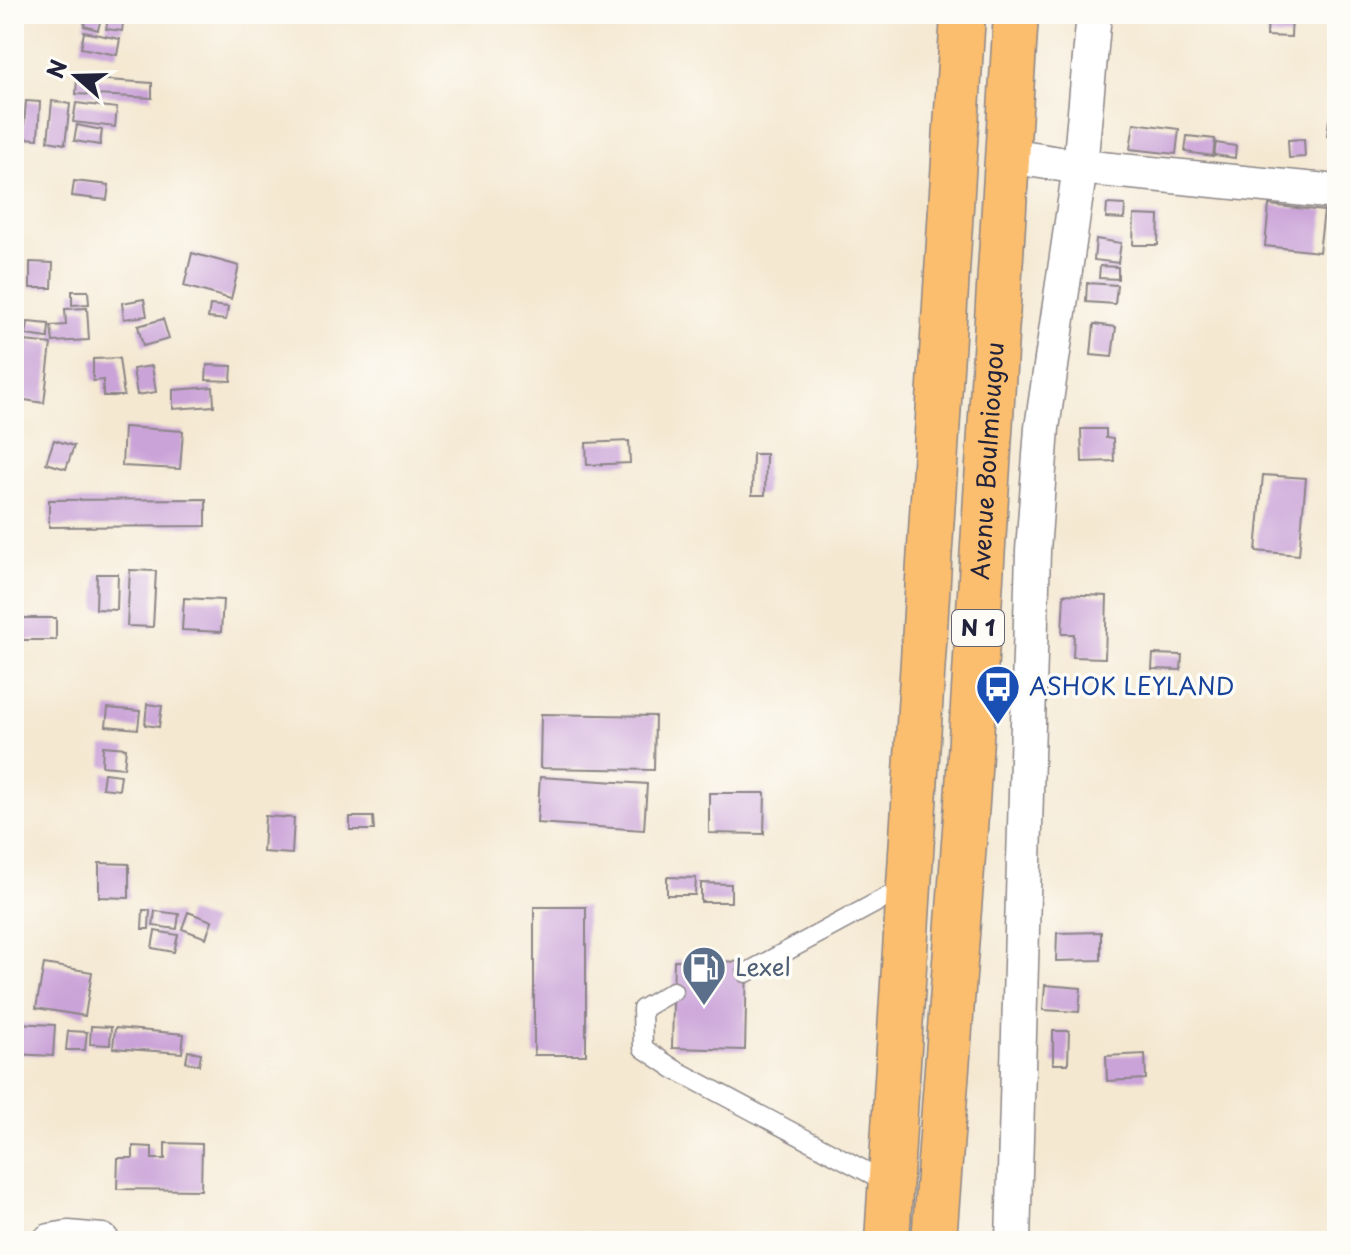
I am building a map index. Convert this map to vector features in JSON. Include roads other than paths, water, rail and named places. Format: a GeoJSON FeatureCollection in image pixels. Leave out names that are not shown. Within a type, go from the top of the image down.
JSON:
{"type":"FeatureCollection","features":[{"type":"Feature","properties":{"kind":"highway","name":"N 1"},"geometry":{"type":"LineString","coordinates":[[887,1241],[963,14]]}},
{"type":"Feature","properties":{"kind":"highway","name":"Avenue Boulmiougou"},"geometry":{"type":"LineString","coordinates":[[934,1241],[967,803],[1016,14]]}},
{"type":"Feature","properties":{"kind":"street"},"geometry":{"type":"LineString","coordinates":[[1013,1241],[1033,551],[1042,428],[1080,167],[1094,14]]}},
{"type":"Feature","properties":{"kind":"street"},"geometry":{"type":"LineString","coordinates":[[1008,156],[1080,167],[1337,192]]}},
{"type":"Feature","properties":{"kind":"street"},"geometry":{"type":"LineString","coordinates":[[50,1241],[68,1238],[102,1241]]}},
{"type":"Feature","properties":{"kind":"lane"},"geometry":{"type":"LineString","coordinates":[[746,973],[909,885]]}},
{"type":"Feature","properties":{"kind":"lane"},"geometry":{"type":"LineString","coordinates":[[673,991],[642,1009],[643,1048],[674,1069],[890,1184]]}},
{"type":"Feature","properties":{"kind":"place","name":"ASHOK LEYLAND"},"geometry":{"type":"Point","coordinates":[998,726]}},
{"type":"Feature","properties":{"kind":"place","name":"Lexel"},"geometry":{"type":"Point","coordinates":[704,1007]}}]}
